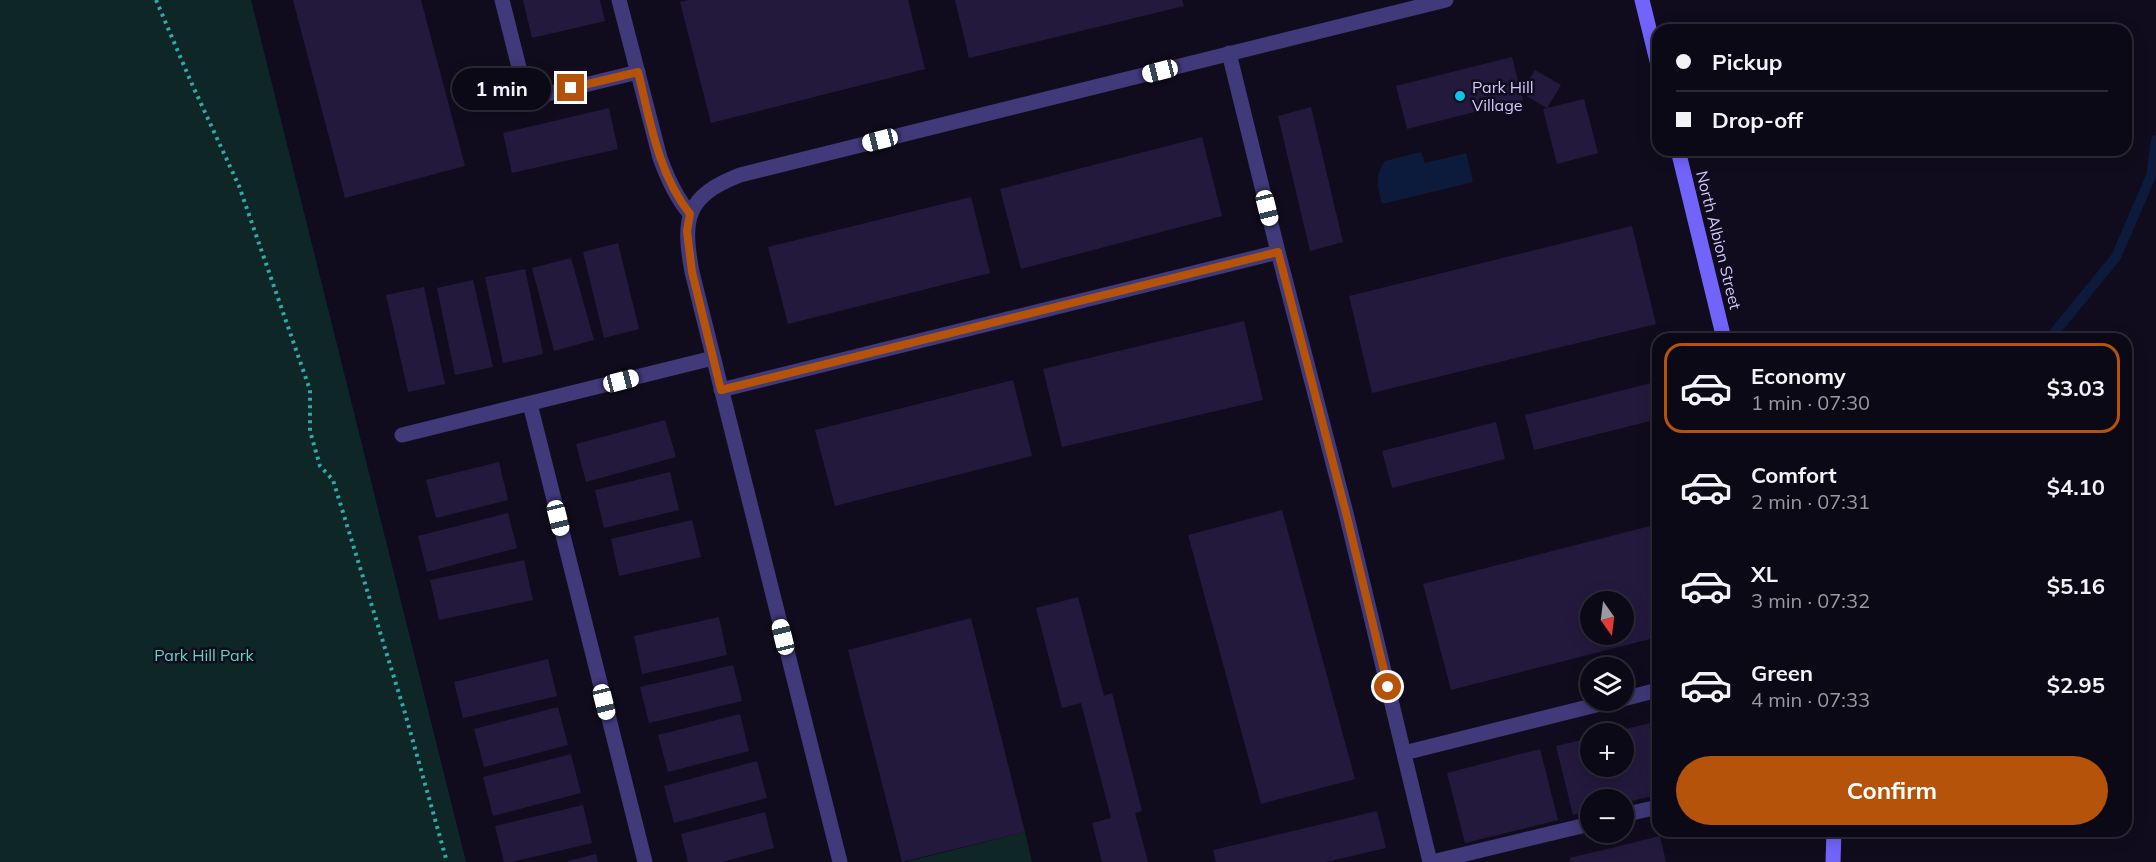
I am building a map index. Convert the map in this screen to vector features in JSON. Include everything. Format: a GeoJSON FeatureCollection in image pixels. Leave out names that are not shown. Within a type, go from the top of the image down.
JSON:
{"type":"FeatureCollection","features":[{"type":"Feature","properties":{"kind":"street"},"geometry":{"type":"LineString","coordinates":[[502,0],[527,99],[638,72]]}},
{"type":"Feature","properties":{"kind":"street"},"geometry":{"type":"LineString","coordinates":[[620,0],[660,158],[678,200],[690,214]]}},
{"type":"Feature","properties":{"kind":"street"},"geometry":{"type":"LineString","coordinates":[[840,862],[688,253],[687,231],[690,214],[698,200],[709,189],[740,175],[1446,0]]}},
{"type":"Feature","properties":{"kind":"street"},"geometry":{"type":"LineString","coordinates":[[1642,0],[1652,41]]}},
{"type":"Feature","properties":{"kind":"street"},"geometry":{"type":"LineString","coordinates":[[1229,53],[1346,513],[1431,862],[1580,826]]}},
{"type":"Feature","properties":{"kind":"street","name":"North Albion Street"},"geometry":{"type":"LineString","coordinates":[[1679,156],[1723,333]]}},
{"type":"Feature","properties":{"kind":"street"},"geometry":{"type":"LineString","coordinates":[[721,390],[1278,252]]}},
{"type":"Feature","properties":{"kind":"street"},"geometry":{"type":"LineString","coordinates":[[402,435],[713,358]]}},
{"type":"Feature","properties":{"kind":"street"},"geometry":{"type":"LineString","coordinates":[[530,404],[645,862]]}},
{"type":"Feature","properties":{"kind":"street"},"geometry":{"type":"LineString","coordinates":[[1634,696],[1652,692]]}},
{"type":"Feature","properties":{"kind":"street"},"geometry":{"type":"LineString","coordinates":[[1404,753],[1580,709]]}},
{"type":"Feature","properties":{"kind":"street"},"geometry":{"type":"LineString","coordinates":[[1634,812],[1652,808]]}},
{"type":"Feature","properties":{"kind":"street"},"geometry":{"type":"LineString","coordinates":[[1833,862],[1834,837]]}},
{"type":"Feature","properties":{"kind":"path"},"geometry":{"type":"LineString","coordinates":[[156,0],[190,82],[239,186],[280,301],[310,390],[310,431],[320,466],[333,480],[405,713],[447,862]]}},
{"type":"Feature","properties":{"kind":"green space","name":"Park Hill Park"},"geometry":{"type":"Polygon","coordinates":[[[0,0],[251,0],[466,862],[0,862],[0,0]]]}},
{"type":"Feature","properties":{"kind":"green space"},"geometry":{"type":"Polygon","coordinates":[[[1025,832],[1032,862],[906,862],[1025,832]]]}},
{"type":"Feature","properties":{"kind":"water"},"geometry":{"type":"Polygon","coordinates":[[[1421,152],[1425,163],[1466,153],[1473,182],[1382,204],[1378,177],[1385,161],[1421,152]]]}},
{"type":"Feature","properties":{"kind":"building"},"geometry":{"type":"Polygon","coordinates":[[[293,0],[421,0],[465,166],[345,198],[293,0]]]}},
{"type":"Feature","properties":{"kind":"building"},"geometry":{"type":"Polygon","coordinates":[[[523,0],[600,0],[605,21],[532,38],[523,0]]]}},
{"type":"Feature","properties":{"kind":"building"},"geometry":{"type":"Polygon","coordinates":[[[689,0],[908,0],[925,69],[711,123],[680,2],[689,0]]]}},
{"type":"Feature","properties":{"kind":"building"},"geometry":{"type":"Polygon","coordinates":[[[955,0],[1182,0],[1184,6],[969,58],[955,0]]]}},
{"type":"Feature","properties":{"kind":"building","name":"Park Hill Village"},"geometry":{"type":"Polygon","coordinates":[[[1512,57],[1523,100],[1407,129],[1396,86],[1512,57]]]}},
{"type":"Feature","properties":{"kind":"building"},"geometry":{"type":"Polygon","coordinates":[[[1535,70],[1561,85],[1547,108],[1521,93],[1535,70]]]}},
{"type":"Feature","properties":{"kind":"building"},"geometry":{"type":"Polygon","coordinates":[[[1584,99],[1598,153],[1557,164],[1543,109],[1584,99]]]}},
{"type":"Feature","properties":{"kind":"building"},"geometry":{"type":"Polygon","coordinates":[[[1311,107],[1343,242],[1310,251],[1278,116],[1311,107]]]}},
{"type":"Feature","properties":{"kind":"building"},"geometry":{"type":"Polygon","coordinates":[[[609,108],[618,149],[512,173],[503,133],[609,108]]]}},
{"type":"Feature","properties":{"kind":"building"},"geometry":{"type":"Polygon","coordinates":[[[1202,137],[1222,216],[1021,269],[1000,189],[1202,137]]]}},
{"type":"Feature","properties":{"kind":"building"},"geometry":{"type":"Polygon","coordinates":[[[971,197],[990,273],[788,324],[768,247],[971,197]]]}},
{"type":"Feature","properties":{"kind":"building"},"geometry":{"type":"Polygon","coordinates":[[[1632,226],[1656,324],[1372,393],[1349,296],[1632,226]]]}},
{"type":"Feature","properties":{"kind":"building"},"geometry":{"type":"Polygon","coordinates":[[[618,243],[639,329],[604,338],[583,252],[618,243]]]}},
{"type":"Feature","properties":{"kind":"building"},"geometry":{"type":"Polygon","coordinates":[[[571,258],[594,340],[554,351],[532,268],[571,258]]]}},
{"type":"Feature","properties":{"kind":"building"},"geometry":{"type":"Polygon","coordinates":[[[525,269],[543,354],[503,363],[485,277],[525,269]]]}},
{"type":"Feature","properties":{"kind":"building"},"geometry":{"type":"Polygon","coordinates":[[[473,280],[493,367],[455,375],[437,288],[473,280]]]}},
{"type":"Feature","properties":{"kind":"building"},"geometry":{"type":"Polygon","coordinates":[[[424,287],[445,384],[408,392],[386,295],[424,287]]]}},
{"type":"Feature","properties":{"kind":"building"},"geometry":{"type":"Polygon","coordinates":[[[1244,321],[1263,400],[1062,447],[1043,369],[1244,321]]]}},
{"type":"Feature","properties":{"kind":"building"},"geometry":{"type":"Polygon","coordinates":[[[1013,380],[1032,456],[835,506],[815,430],[1013,380]]]}},
{"type":"Feature","properties":{"kind":"building"},"geometry":{"type":"Polygon","coordinates":[[[1651,383],[1652,387],[1652,420],[1534,450],[1525,415],[1651,383]]]}},
{"type":"Feature","properties":{"kind":"building"},"geometry":{"type":"Polygon","coordinates":[[[665,420],[676,457],[586,482],[576,444],[665,420]]]}},
{"type":"Feature","properties":{"kind":"building"},"geometry":{"type":"Polygon","coordinates":[[[1496,422],[1505,459],[1392,488],[1382,451],[1496,422]]]}},
{"type":"Feature","properties":{"kind":"building"},"geometry":{"type":"Polygon","coordinates":[[[499,462],[508,500],[436,518],[426,480],[499,462]]]}},
{"type":"Feature","properties":{"kind":"building"},"geometry":{"type":"Polygon","coordinates":[[[670,472],[679,510],[604,528],[595,490],[670,472]]]}},
{"type":"Feature","properties":{"kind":"building"},"geometry":{"type":"Polygon","coordinates":[[[1282,510],[1355,779],[1261,804],[1188,535],[1282,510]]]}},
{"type":"Feature","properties":{"kind":"building"},"geometry":{"type":"Polygon","coordinates":[[[508,513],[517,548],[427,572],[418,536],[508,513]]]}},
{"type":"Feature","properties":{"kind":"building"},"geometry":{"type":"Polygon","coordinates":[[[692,520],[701,557],[619,576],[611,539],[692,520]]]}},
{"type":"Feature","properties":{"kind":"building"},"geometry":{"type":"Polygon","coordinates":[[[1652,526],[1652,639],[1634,643],[1634,591],[1580,591],[1580,645],[1627,645],[1451,690],[1423,584],[1652,526]]]}},
{"type":"Feature","properties":{"kind":"building"},"geometry":{"type":"Polygon","coordinates":[[[524,560],[533,600],[439,620],[430,580],[524,560]]]}},
{"type":"Feature","properties":{"kind":"building"},"geometry":{"type":"Polygon","coordinates":[[[1078,597],[1104,696],[1112,693],[1142,811],[1135,813],[1148,862],[1102,862],[1092,823],[1111,818],[1081,703],[1062,708],[1036,608],[1078,597]]]}},
{"type":"Feature","properties":{"kind":"building"},"geometry":{"type":"Polygon","coordinates":[[[719,617],[727,655],[642,674],[634,636],[719,617]]]}},
{"type":"Feature","properties":{"kind":"building"},"geometry":{"type":"Polygon","coordinates":[[[971,618],[1025,832],[902,862],[848,650],[971,618]]]}},
{"type":"Feature","properties":{"kind":"building"},"geometry":{"type":"Polygon","coordinates":[[[548,659],[557,696],[463,718],[454,682],[548,659]]]}},
{"type":"Feature","properties":{"kind":"building"},"geometry":{"type":"Polygon","coordinates":[[[733,665],[742,701],[649,723],[640,687],[733,665]]]}},
{"type":"Feature","properties":{"kind":"building"},"geometry":{"type":"Polygon","coordinates":[[[558,707],[568,745],[484,767],[474,729],[558,707]]]}},
{"type":"Feature","properties":{"kind":"building"},"geometry":{"type":"Polygon","coordinates":[[[740,714],[749,751],[668,772],[658,735],[740,714]]]}},
{"type":"Feature","properties":{"kind":"building"},"geometry":{"type":"Polygon","coordinates":[[[1652,722],[1652,796],[1634,800],[1634,789],[1580,789],[1580,813],[1573,815],[1556,746],[1580,740],[1580,777],[1634,777],[1634,727],[1652,722]]]}},
{"type":"Feature","properties":{"kind":"building"},"geometry":{"type":"Polygon","coordinates":[[[1540,749],[1558,820],[1465,843],[1447,773],[1540,749]]]}},
{"type":"Feature","properties":{"kind":"building"},"geometry":{"type":"Polygon","coordinates":[[[571,754],[581,793],[493,816],[483,777],[571,754]]]}},
{"type":"Feature","properties":{"kind":"building"},"geometry":{"type":"Polygon","coordinates":[[[757,761],[767,798],[674,823],[664,786],[757,761]]]}},
{"type":"Feature","properties":{"kind":"building"},"geometry":{"type":"Polygon","coordinates":[[[583,805],[592,843],[504,862],[495,826],[583,805]]]}},
{"type":"Feature","properties":{"kind":"building"},"geometry":{"type":"Polygon","coordinates":[[[1377,811],[1386,848],[1326,862],[1216,862],[1213,850],[1377,811]]]}},
{"type":"Feature","properties":{"kind":"building"},"geometry":{"type":"Polygon","coordinates":[[[765,812],[774,848],[722,862],[688,862],[681,834],[765,812]]]}},
{"type":"Feature","properties":{"kind":"building"},"geometry":{"type":"Polygon","coordinates":[[[1660,837],[1666,862],[1570,862],[1570,858],[1660,837]]]}},
{"type":"Feature","properties":{"kind":"building"},"geometry":{"type":"Polygon","coordinates":[[[596,854],[598,862],[568,862],[568,861],[596,854]]]}},
{"type":"Feature","properties":{"kind":"waterway"},"geometry":{"type":"LineString","coordinates":[[2054,333],[2116,257],[2151,176],[2156,140]]}},
{"type":"Feature","properties":{"kind":"place","name":"Park Hill Village"},"geometry":{"type":"Point","coordinates":[1460,96]}},
{"type":"Feature","properties":{"kind":"route"},"geometry":{"type":"LineString","coordinates":[[571,88],[638,72],[660,158],[678,200],[690,214],[687,231],[688,253],[721,390],[1278,252],[1346,513],[1388,687]]}}]}
